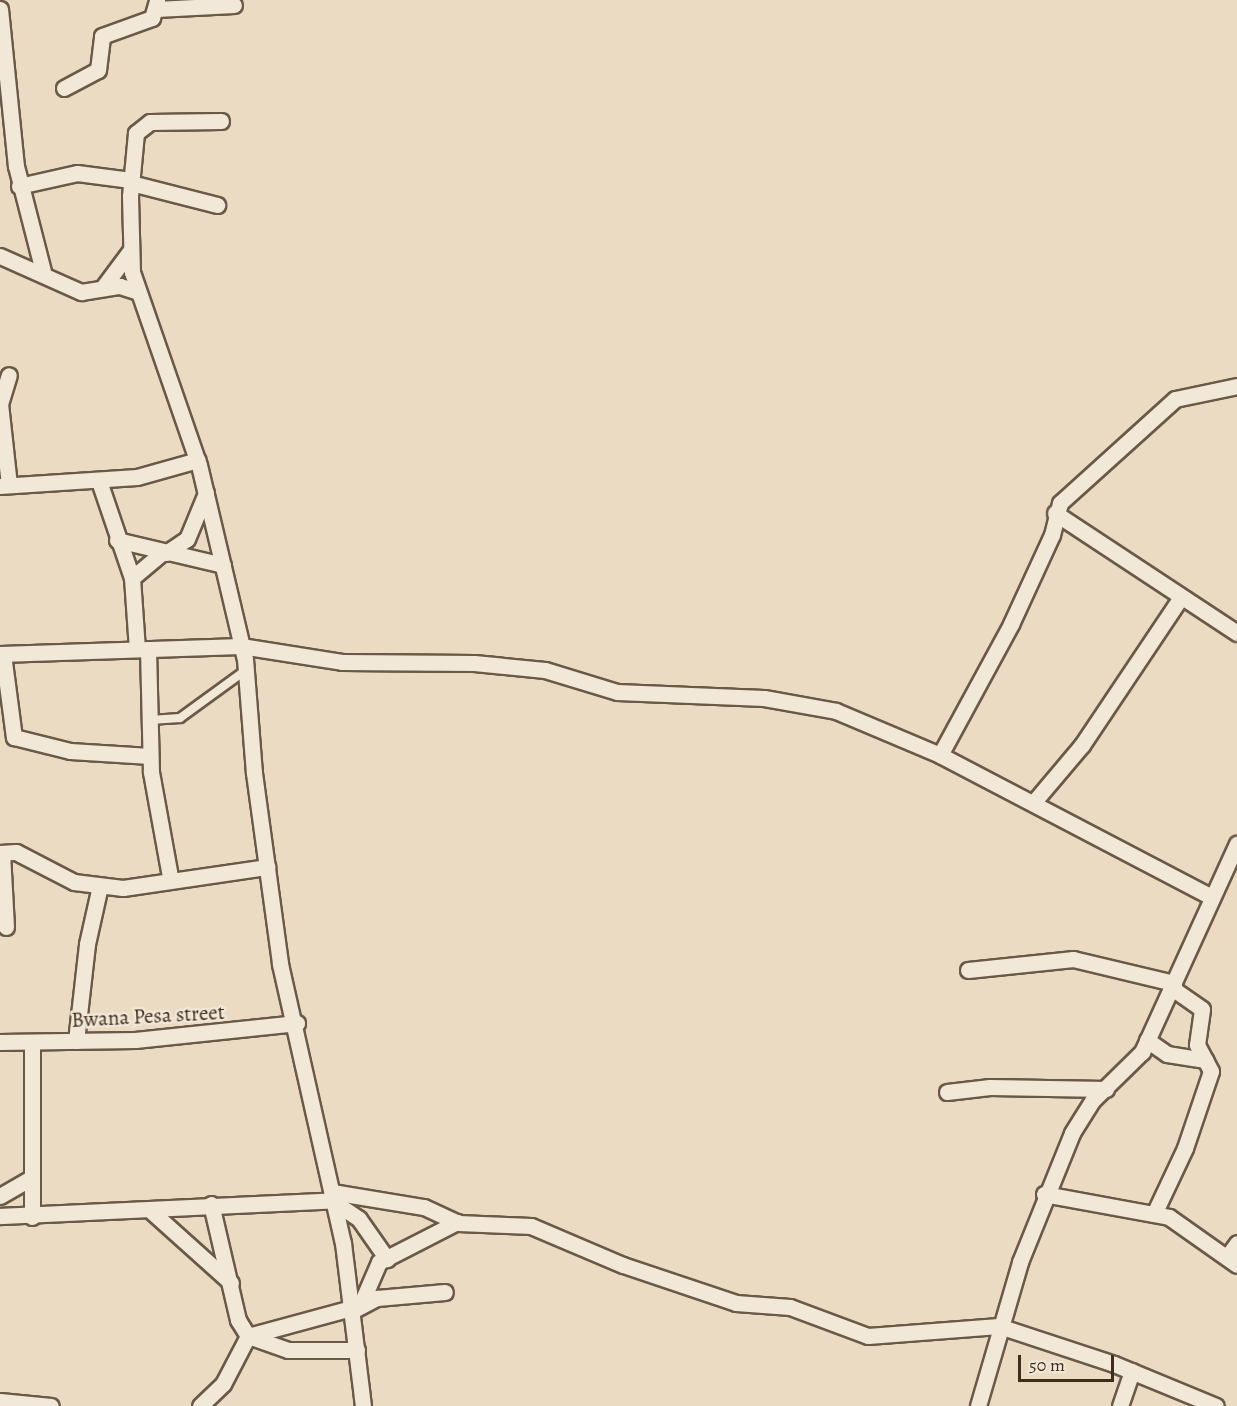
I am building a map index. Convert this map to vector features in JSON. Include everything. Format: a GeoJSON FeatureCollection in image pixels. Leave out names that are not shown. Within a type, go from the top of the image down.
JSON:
{"type":"FeatureCollection","features":[{"type":"Feature","properties":{"kind":"street"},"geometry":{"type":"LineString","coordinates":[[64,88],[98,70],[102,36],[152,18],[157,4],[234,6]]}},
{"type":"Feature","properties":{"kind":"street"},"geometry":{"type":"LineString","coordinates":[[0,9],[19,186],[43,271]]}},
{"type":"Feature","properties":{"kind":"street"},"geometry":{"type":"LineString","coordinates":[[221,121],[141,126],[131,182],[130,251],[138,292],[198,460],[242,646],[280,964],[297,1023],[354,1309],[363,1406]]}},
{"type":"Feature","properties":{"kind":"street"},"geometry":{"type":"LineString","coordinates":[[19,186],[77,173],[131,182],[217,205]]}},
{"type":"Feature","properties":{"kind":"street"},"geometry":{"type":"LineString","coordinates":[[104,286],[130,251]]}},
{"type":"Feature","properties":{"kind":"street"},"geometry":{"type":"LineString","coordinates":[[0,256],[43,271],[61,286],[81,292],[104,286],[138,292]]}},
{"type":"Feature","properties":{"kind":"street"},"geometry":{"type":"LineString","coordinates":[[9,375],[0,404],[4,485],[99,481],[198,460]]}},
{"type":"Feature","properties":{"kind":"street"},"geometry":{"type":"LineString","coordinates":[[940,755],[1002,644],[1052,535],[1055,513],[1078,482],[1175,399],[1237,386]]}},
{"type":"Feature","properties":{"kind":"street"},"geometry":{"type":"LineString","coordinates":[[99,481],[117,540],[132,578],[143,649],[150,720],[150,756],[171,878]]}},
{"type":"Feature","properties":{"kind":"street"},"geometry":{"type":"LineString","coordinates":[[132,578],[191,534],[206,493]]}},
{"type":"Feature","properties":{"kind":"street"},"geometry":{"type":"LineString","coordinates":[[1055,513],[1237,633]]}},
{"type":"Feature","properties":{"kind":"street"},"geometry":{"type":"LineString","coordinates":[[117,540],[223,565]]}},
{"type":"Feature","properties":{"kind":"street"},"geometry":{"type":"LineString","coordinates":[[1034,803],[1082,745],[1181,597]]}},
{"type":"Feature","properties":{"kind":"street"},"geometry":{"type":"LineString","coordinates":[[150,756],[70,751],[14,737],[1,654],[242,646],[342,663],[474,663],[545,670],[654,697],[676,693],[764,698],[836,711],[940,755],[1212,897]]}},
{"type":"Feature","properties":{"kind":"street"},"geometry":{"type":"LineString","coordinates":[[978,1406],[999,1326],[1044,1194],[1072,1133],[1147,1041],[1237,844]]}},
{"type":"Feature","properties":{"kind":"street"},"geometry":{"type":"LineString","coordinates":[[6,927],[1,853],[16,852],[74,882],[123,888],[171,878],[267,867]]}},
{"type":"Feature","properties":{"kind":"street"},"geometry":{"type":"LineString","coordinates":[[76,1041],[87,944],[100,886]]}},
{"type":"Feature","properties":{"kind":"street"},"geometry":{"type":"LineString","coordinates":[[968,970],[1073,959],[1173,985],[1202,1009],[1196,1037],[1206,1060],[1210,1079],[1154,1214]]}},
{"type":"Feature","properties":{"kind":"street","name":"Bwana Pesa street"},"geometry":{"type":"LineString","coordinates":[[0,1042],[76,1041],[233,1033],[297,1023]]}},
{"type":"Feature","properties":{"kind":"street"},"geometry":{"type":"LineString","coordinates":[[1147,1041],[1167,1054],[1206,1060]]}},
{"type":"Feature","properties":{"kind":"street"},"geometry":{"type":"LineString","coordinates":[[32,1042],[29,1179],[32,1217]]}},
{"type":"Feature","properties":{"kind":"street"},"geometry":{"type":"LineString","coordinates":[[947,1092],[990,1087],[1106,1089]]}},
{"type":"Feature","properties":{"kind":"street"},"geometry":{"type":"LineString","coordinates":[[0,1196],[29,1179]]}},
{"type":"Feature","properties":{"kind":"street"},"geometry":{"type":"LineString","coordinates":[[1044,1194],[1154,1214],[1194,1231],[1232,1261],[1237,1243]]}},
{"type":"Feature","properties":{"kind":"street"},"geometry":{"type":"LineString","coordinates":[[333,1198],[359,1219],[387,1259]]}},
{"type":"Feature","properties":{"kind":"street"},"geometry":{"type":"LineString","coordinates":[[0,1216],[32,1217],[152,1212],[211,1204],[333,1198],[404,1202],[457,1222],[531,1226],[623,1265],[736,1303],[790,1307],[868,1336],[999,1326],[1132,1371],[1193,1401],[1216,1406]]}},
{"type":"Feature","properties":{"kind":"street"},"geometry":{"type":"LineString","coordinates":[[200,1406],[223,1384],[248,1336],[231,1283],[211,1204]]}},
{"type":"Feature","properties":{"kind":"street"},"geometry":{"type":"LineString","coordinates":[[152,1212],[231,1283]]}},
{"type":"Feature","properties":{"kind":"street"},"geometry":{"type":"LineString","coordinates":[[354,1309],[372,1271],[387,1259],[457,1222]]}},
{"type":"Feature","properties":{"kind":"street"},"geometry":{"type":"LineString","coordinates":[[248,1336],[354,1309],[398,1294],[445,1292]]}},
{"type":"Feature","properties":{"kind":"street"},"geometry":{"type":"LineString","coordinates":[[248,1336],[288,1350],[357,1350]]}},
{"type":"Feature","properties":{"kind":"street"},"geometry":{"type":"LineString","coordinates":[[1120,1406],[1132,1371]]}},
{"type":"Feature","properties":{"kind":"street"},"geometry":{"type":"LineString","coordinates":[[0,1401],[51,1406]]}},
{"type":"Feature","properties":{"kind":"lane"},"geometry":{"type":"LineString","coordinates":[[150,720],[180,718],[246,670]]}}]}
